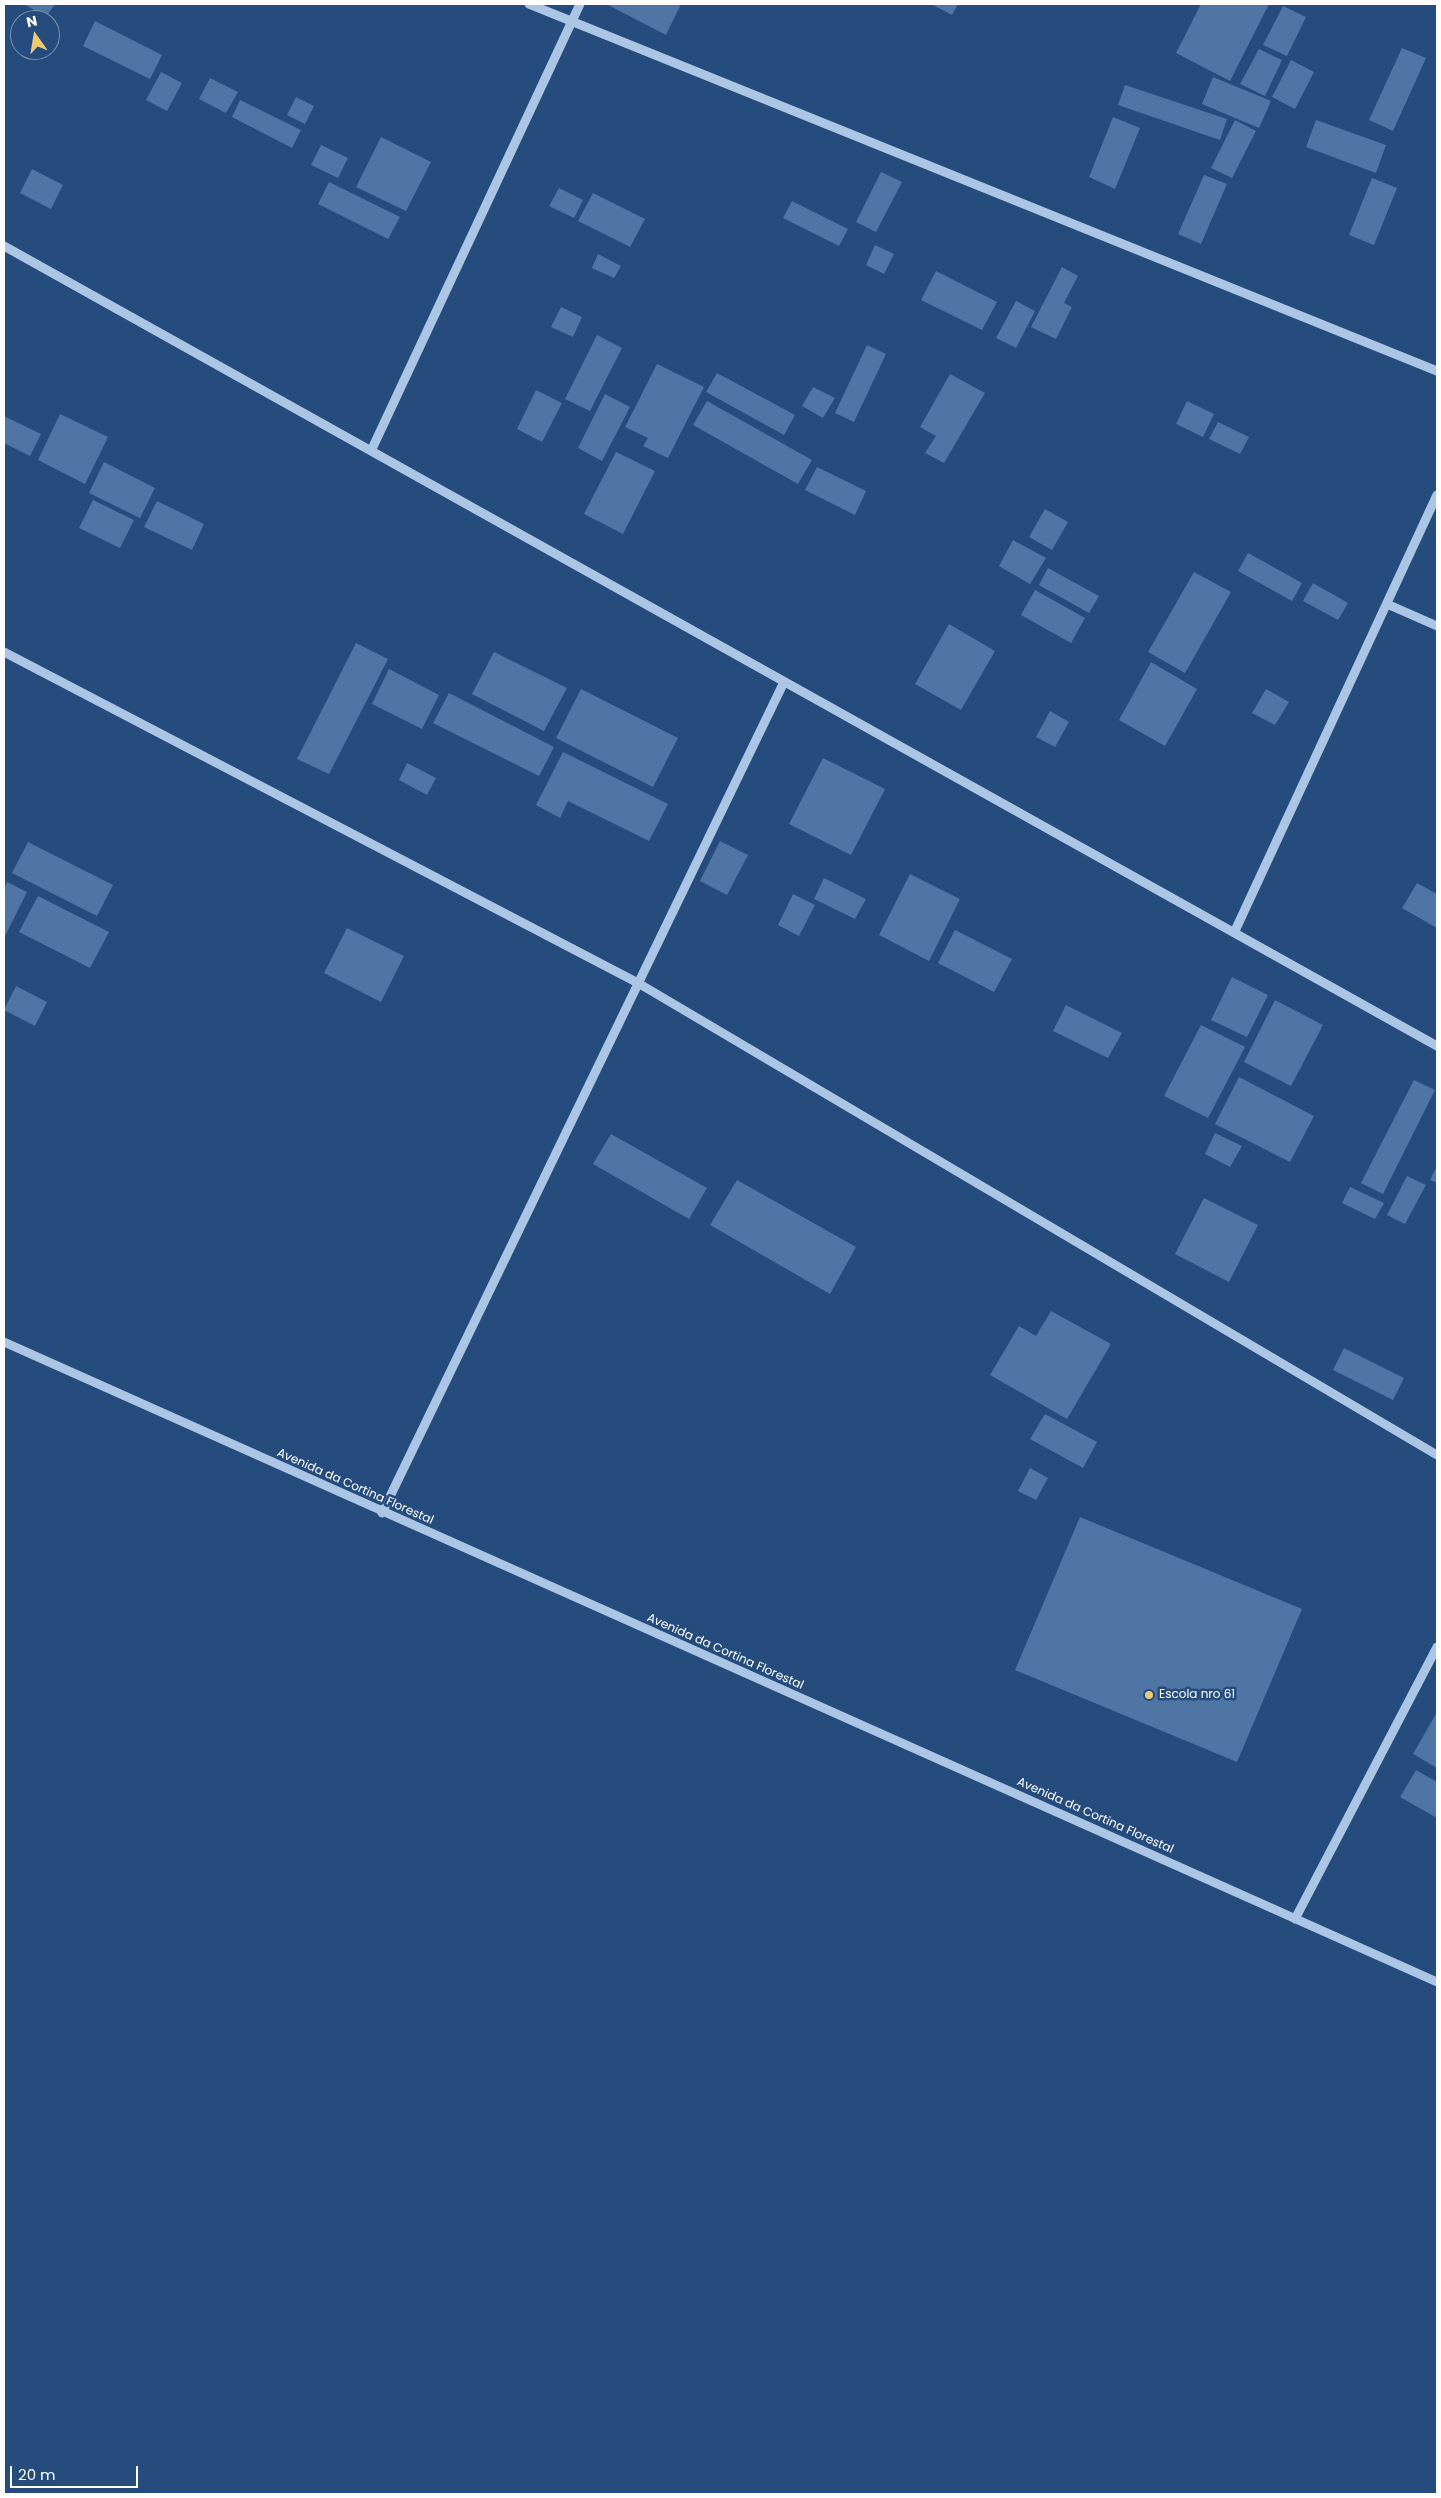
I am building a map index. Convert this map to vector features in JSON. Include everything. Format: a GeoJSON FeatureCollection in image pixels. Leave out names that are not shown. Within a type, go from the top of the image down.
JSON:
{"type":"FeatureCollection","features":[{"type":"Feature","properties":{"kind":"street"},"geometry":{"type":"LineString","coordinates":[[529,4],[1437,371]]}},
{"type":"Feature","properties":{"kind":"street"},"geometry":{"type":"LineString","coordinates":[[371,451],[580,4]]}},
{"type":"Feature","properties":{"kind":"street"},"geometry":{"type":"LineString","coordinates":[[4,246],[1437,1046]]}},
{"type":"Feature","properties":{"kind":"street"},"geometry":{"type":"LineString","coordinates":[[1234,933],[1437,495]]}},
{"type":"Feature","properties":{"kind":"street"},"geometry":{"type":"LineString","coordinates":[[1387,604],[1437,626]]}},
{"type":"Feature","properties":{"kind":"street"},"geometry":{"type":"LineString","coordinates":[[4,652],[638,983],[1437,1455]]}},
{"type":"Feature","properties":{"kind":"street"},"geometry":{"type":"LineString","coordinates":[[382,1513],[784,682]]}},
{"type":"Feature","properties":{"kind":"street","name":"Avenida da Cortina Florestal"},"geometry":{"type":"LineString","coordinates":[[4,1342],[382,1513],[1437,1982]]}},
{"type":"Feature","properties":{"kind":"street"},"geometry":{"type":"LineString","coordinates":[[1295,1919],[1437,1647]]}},
{"type":"Feature","properties":{"kind":"building"},"geometry":{"type":"Polygon","coordinates":[[[24,4],[55,4],[51,10],[34,10],[24,4]]]}},
{"type":"Feature","properties":{"kind":"building"},"geometry":{"type":"Polygon","coordinates":[[[606,4],[681,4],[666,35],[606,4]]]}},
{"type":"Feature","properties":{"kind":"building"},"geometry":{"type":"Polygon","coordinates":[[[931,4],[958,4],[952,15],[931,4]]]}},
{"type":"Feature","properties":{"kind":"building"},"geometry":{"type":"Polygon","coordinates":[[[1201,4],[1269,4],[1230,81],[1176,53],[1201,4]]]}},
{"type":"Feature","properties":{"kind":"building"},"geometry":{"type":"Polygon","coordinates":[[[1283,6],[1306,17],[1287,56],[1263,45],[1283,6]]]}},
{"type":"Feature","properties":{"kind":"building"},"geometry":{"type":"Polygon","coordinates":[[[95,21],[162,55],[150,79],[83,46],[95,21]]]}},
{"type":"Feature","properties":{"kind":"building"},"geometry":{"type":"Polygon","coordinates":[[[1402,48],[1426,58],[1393,131],[1369,120],[1402,48]]]}},
{"type":"Feature","properties":{"kind":"building"},"geometry":{"type":"Polygon","coordinates":[[[1259,49],[1282,60],[1265,96],[1240,84],[1259,49]]]}},
{"type":"Feature","properties":{"kind":"building"},"geometry":{"type":"Polygon","coordinates":[[[1291,60],[1314,72],[1295,109],[1272,97],[1291,60]]]}},
{"type":"Feature","properties":{"kind":"building"},"geometry":{"type":"Polygon","coordinates":[[[161,72],[182,83],[167,111],[146,100],[161,72]]]}},
{"type":"Feature","properties":{"kind":"building"},"geometry":{"type":"Polygon","coordinates":[[[1213,77],[1271,101],[1259,128],[1202,104],[1213,77]]]}},
{"type":"Feature","properties":{"kind":"building"},"geometry":{"type":"Polygon","coordinates":[[[210,78],[238,92],[226,113],[199,99],[210,78]]]}},
{"type":"Feature","properties":{"kind":"building"},"geometry":{"type":"Polygon","coordinates":[[[1125,85],[1227,119],[1220,140],[1118,105],[1125,85]]]}},
{"type":"Feature","properties":{"kind":"building"},"geometry":{"type":"Polygon","coordinates":[[[296,97],[314,106],[305,124],[287,115],[296,97]]]}},
{"type":"Feature","properties":{"kind":"building"},"geometry":{"type":"Polygon","coordinates":[[[240,100],[301,130],[292,148],[232,117],[240,100]]]}},
{"type":"Feature","properties":{"kind":"building"},"geometry":{"type":"Polygon","coordinates":[[[1113,117],[1140,128],[1115,189],[1089,177],[1113,117]]]}},
{"type":"Feature","properties":{"kind":"building"},"geometry":{"type":"Polygon","coordinates":[[[1235,120],[1256,131],[1232,178],[1211,168],[1235,120]]]}},
{"type":"Feature","properties":{"kind":"building"},"geometry":{"type":"Polygon","coordinates":[[[1316,120],[1386,145],[1376,173],[1306,147],[1316,120]]]}},
{"type":"Feature","properties":{"kind":"building"},"geometry":{"type":"Polygon","coordinates":[[[381,137],[431,162],[406,211],[356,187],[381,137]]]}},
{"type":"Feature","properties":{"kind":"building"},"geometry":{"type":"Polygon","coordinates":[[[321,145],[348,158],[338,178],[311,165],[321,145]]]}},
{"type":"Feature","properties":{"kind":"building"},"geometry":{"type":"Polygon","coordinates":[[[32,169],[63,185],[51,209],[20,193],[32,169]]]}},
{"type":"Feature","properties":{"kind":"building"},"geometry":{"type":"Polygon","coordinates":[[[881,172],[902,182],[876,232],[856,222],[881,172]]]}},
{"type":"Feature","properties":{"kind":"building"},"geometry":{"type":"Polygon","coordinates":[[[1204,175],[1227,184],[1201,244],[1178,234],[1204,175]]]}},
{"type":"Feature","properties":{"kind":"building"},"geometry":{"type":"Polygon","coordinates":[[[1372,178],[1397,188],[1374,245],[1349,235],[1372,178]]]}},
{"type":"Feature","properties":{"kind":"building"},"geometry":{"type":"Polygon","coordinates":[[[329,182],[400,217],[388,239],[318,204],[329,182]]]}},
{"type":"Feature","properties":{"kind":"building"},"geometry":{"type":"Polygon","coordinates":[[[559,188],[583,200],[574,218],[549,206],[559,188]]]}},
{"type":"Feature","properties":{"kind":"building"},"geometry":{"type":"Polygon","coordinates":[[[593,193],[645,219],[630,247],[578,221],[593,193]]]}},
{"type":"Feature","properties":{"kind":"building"},"geometry":{"type":"Polygon","coordinates":[[[792,201],[848,229],[839,246],[783,218],[792,201]]]}},
{"type":"Feature","properties":{"kind":"building"},"geometry":{"type":"Polygon","coordinates":[[[875,245],[894,254],[884,274],[866,265],[875,245]]]}},
{"type":"Feature","properties":{"kind":"building"},"geometry":{"type":"Polygon","coordinates":[[[598,254],[621,266],[614,278],[592,268],[598,254]]]}},
{"type":"Feature","properties":{"kind":"building"},"geometry":{"type":"Polygon","coordinates":[[[1062,267],[1078,276],[1064,303],[1072,307],[1056,339],[1031,327],[1062,267]]]}},
{"type":"Feature","properties":{"kind":"building"},"geometry":{"type":"Polygon","coordinates":[[[936,271],[997,302],[982,330],[921,300],[936,271]]]}},
{"type":"Feature","properties":{"kind":"building"},"geometry":{"type":"Polygon","coordinates":[[[1016,301],[1035,311],[1016,348],[996,338],[1016,301]]]}},
{"type":"Feature","properties":{"kind":"building"},"geometry":{"type":"Polygon","coordinates":[[[561,307],[582,317],[573,337],[551,327],[561,307]]]}},
{"type":"Feature","properties":{"kind":"building"},"geometry":{"type":"Polygon","coordinates":[[[597,335],[622,348],[590,411],[565,399],[597,335]]]}},
{"type":"Feature","properties":{"kind":"building"},"geometry":{"type":"Polygon","coordinates":[[[867,345],[886,354],[854,422],[835,413],[867,345]]]}},
{"type":"Feature","properties":{"kind":"building"},"geometry":{"type":"Polygon","coordinates":[[[657,364],[704,387],[668,458],[643,446],[648,438],[625,427],[657,364]]]}},
{"type":"Feature","properties":{"kind":"building"},"geometry":{"type":"Polygon","coordinates":[[[717,373],[795,415],[784,435],[706,392],[717,373]]]}},
{"type":"Feature","properties":{"kind":"building"},"geometry":{"type":"Polygon","coordinates":[[[950,374],[985,393],[944,463],[925,453],[936,436],[920,427],[950,374]]]}},
{"type":"Feature","properties":{"kind":"building"},"geometry":{"type":"Polygon","coordinates":[[[813,387],[835,398],[823,418],[802,406],[813,387]]]}},
{"type":"Feature","properties":{"kind":"building"},"geometry":{"type":"Polygon","coordinates":[[[536,390],[562,403],[542,442],[517,429],[536,390]]]}},
{"type":"Feature","properties":{"kind":"building"},"geometry":{"type":"Polygon","coordinates":[[[605,394],[630,407],[602,461],[578,448],[605,394]]]}},
{"type":"Feature","properties":{"kind":"building"},"geometry":{"type":"Polygon","coordinates":[[[707,401],[812,460],[798,484],[693,425],[707,401]]]}},
{"type":"Feature","properties":{"kind":"building"},"geometry":{"type":"Polygon","coordinates":[[[1187,401],[1214,414],[1203,437],[1176,424],[1187,401]]]}},
{"type":"Feature","properties":{"kind":"building"},"geometry":{"type":"Polygon","coordinates":[[[60,414],[108,437],[85,484],[38,460],[60,414]]]}},
{"type":"Feature","properties":{"kind":"building"},"geometry":{"type":"Polygon","coordinates":[[[4,416],[41,434],[30,456],[4,443],[4,416]]]}},
{"type":"Feature","properties":{"kind":"building"},"geometry":{"type":"Polygon","coordinates":[[[1218,422],[1249,437],[1240,454],[1209,439],[1218,422]]]}},
{"type":"Feature","properties":{"kind":"building"},"geometry":{"type":"Polygon","coordinates":[[[616,452],[655,471],[623,534],[584,514],[616,452]]]}},
{"type":"Feature","properties":{"kind":"building"},"geometry":{"type":"Polygon","coordinates":[[[104,462],[155,488],[140,518],[89,493],[104,462]]]}},
{"type":"Feature","properties":{"kind":"building"},"geometry":{"type":"Polygon","coordinates":[[[817,467],[866,491],[855,515],[805,490],[817,467]]]}},
{"type":"Feature","properties":{"kind":"building"},"geometry":{"type":"Polygon","coordinates":[[[93,500],[134,520],[120,548],[79,528],[93,500]]]}},
{"type":"Feature","properties":{"kind":"building"},"geometry":{"type":"Polygon","coordinates":[[[157,501],[204,524],[192,550],[144,527],[157,501]]]}},
{"type":"Feature","properties":{"kind":"building"},"geometry":{"type":"Polygon","coordinates":[[[1045,509],[1068,522],[1052,550],[1029,537],[1045,509]]]}},
{"type":"Feature","properties":{"kind":"building"},"geometry":{"type":"Polygon","coordinates":[[[1013,540],[1046,558],[1030,584],[999,566],[1013,540]]]}},
{"type":"Feature","properties":{"kind":"building"},"geometry":{"type":"Polygon","coordinates":[[[1248,553],[1302,583],[1292,601],[1238,571],[1248,553]]]}},
{"type":"Feature","properties":{"kind":"building"},"geometry":{"type":"Polygon","coordinates":[[[1048,568],[1099,596],[1089,613],[1039,585],[1048,568]]]}},
{"type":"Feature","properties":{"kind":"building"},"geometry":{"type":"Polygon","coordinates":[[[1194,572],[1231,592],[1185,673],[1148,652],[1194,572]]]}},
{"type":"Feature","properties":{"kind":"building"},"geometry":{"type":"Polygon","coordinates":[[[1313,583],[1348,603],[1338,620],[1303,601],[1313,583]]]}},
{"type":"Feature","properties":{"kind":"building"},"geometry":{"type":"Polygon","coordinates":[[[1035,590],[1085,618],[1071,643],[1021,615],[1035,590]]]}},
{"type":"Feature","properties":{"kind":"building"},"geometry":{"type":"Polygon","coordinates":[[[949,624],[995,651],[961,710],[915,684],[949,624]]]}},
{"type":"Feature","properties":{"kind":"building"},"geometry":{"type":"Polygon","coordinates":[[[356,643],[388,659],[329,774],[297,759],[356,643]]]}},
{"type":"Feature","properties":{"kind":"building"},"geometry":{"type":"Polygon","coordinates":[[[494,652],[567,688],[544,731],[472,694],[494,652]]]}},
{"type":"Feature","properties":{"kind":"building"},"geometry":{"type":"Polygon","coordinates":[[[1151,662],[1197,689],[1165,746],[1119,720],[1151,662]]]}},
{"type":"Feature","properties":{"kind":"building"},"geometry":{"type":"Polygon","coordinates":[[[389,669],[439,695],[422,729],[372,704],[389,669]]]}},
{"type":"Feature","properties":{"kind":"building"},"geometry":{"type":"Polygon","coordinates":[[[581,689],[678,738],[653,787],[556,738],[581,689]]]}},
{"type":"Feature","properties":{"kind":"building"},"geometry":{"type":"Polygon","coordinates":[[[1266,689],[1289,702],[1275,725],[1252,713],[1266,689]]]}},
{"type":"Feature","properties":{"kind":"building"},"geometry":{"type":"Polygon","coordinates":[[[449,693],[554,747],[539,776],[433,723],[449,693]]]}},
{"type":"Feature","properties":{"kind":"building"},"geometry":{"type":"Polygon","coordinates":[[[1050,711],[1069,722],[1055,747],[1036,737],[1050,711]]]}},
{"type":"Feature","properties":{"kind":"building"},"geometry":{"type":"Polygon","coordinates":[[[563,752],[668,804],[649,841],[568,801],[560,818],[536,805],[563,752]]]}},
{"type":"Feature","properties":{"kind":"building"},"geometry":{"type":"Polygon","coordinates":[[[823,758],[885,789],[851,855],[789,824],[823,758]]]}},
{"type":"Feature","properties":{"kind":"building"},"geometry":{"type":"Polygon","coordinates":[[[407,763],[436,778],[427,795],[399,780],[407,763]]]}},
{"type":"Feature","properties":{"kind":"building"},"geometry":{"type":"Polygon","coordinates":[[[720,841],[748,855],[727,895],[700,881],[720,841]]]}},
{"type":"Feature","properties":{"kind":"building"},"geometry":{"type":"Polygon","coordinates":[[[28,842],[113,885],[97,916],[12,873],[28,842]]]}},
{"type":"Feature","properties":{"kind":"building"},"geometry":{"type":"Polygon","coordinates":[[[910,874],[960,899],[929,961],[879,935],[910,874]]]}},
{"type":"Feature","properties":{"kind":"building"},"geometry":{"type":"Polygon","coordinates":[[[824,878],[866,899],[855,919],[814,899],[824,878]]]}},
{"type":"Feature","properties":{"kind":"building"},"geometry":{"type":"Polygon","coordinates":[[[7,882],[27,892],[4,938],[4,889],[7,882]]]}},
{"type":"Feature","properties":{"kind":"building"},"geometry":{"type":"Polygon","coordinates":[[[1417,883],[1437,894],[1437,928],[1402,908],[1417,883]]]}},
{"type":"Feature","properties":{"kind":"building"},"geometry":{"type":"Polygon","coordinates":[[[793,894],[815,905],[799,936],[778,925],[793,894]]]}},
{"type":"Feature","properties":{"kind":"building"},"geometry":{"type":"Polygon","coordinates":[[[38,896],[109,932],[90,968],[19,932],[38,896]]]}},
{"type":"Feature","properties":{"kind":"building"},"geometry":{"type":"Polygon","coordinates":[[[347,928],[404,956],[381,1002],[324,973],[347,928]]]}},
{"type":"Feature","properties":{"kind":"building"},"geometry":{"type":"Polygon","coordinates":[[[955,930],[1012,959],[994,992],[938,963],[955,930]]]}},
{"type":"Feature","properties":{"kind":"building"},"geometry":{"type":"Polygon","coordinates":[[[1232,977],[1268,995],[1247,1037],[1211,1020],[1232,977]]]}},
{"type":"Feature","properties":{"kind":"building"},"geometry":{"type":"Polygon","coordinates":[[[16,986],[47,1002],[35,1026],[4,1010],[16,986]]]}},
{"type":"Feature","properties":{"kind":"building"},"geometry":{"type":"Polygon","coordinates":[[[1275,1000],[1323,1025],[1291,1086],[1244,1062],[1275,1000]]]}},
{"type":"Feature","properties":{"kind":"building"},"geometry":{"type":"Polygon","coordinates":[[[1066,1005],[1122,1033],[1108,1058],[1053,1031],[1066,1005]]]}},
{"type":"Feature","properties":{"kind":"building"},"geometry":{"type":"Polygon","coordinates":[[[1201,1025],[1245,1047],[1208,1118],[1164,1096],[1201,1025]]]}},
{"type":"Feature","properties":{"kind":"building"},"geometry":{"type":"Polygon","coordinates":[[[1239,1077],[1314,1116],[1290,1162],[1215,1124],[1239,1077]]]}},
{"type":"Feature","properties":{"kind":"building"},"geometry":{"type":"Polygon","coordinates":[[[1414,1080],[1435,1090],[1383,1194],[1361,1183],[1414,1080]]]}},
{"type":"Feature","properties":{"kind":"building"},"geometry":{"type":"Polygon","coordinates":[[[1215,1133],[1242,1146],[1230,1167],[1205,1154],[1215,1133]]]}},
{"type":"Feature","properties":{"kind":"building"},"geometry":{"type":"Polygon","coordinates":[[[611,1134],[707,1188],[689,1219],[593,1164],[611,1134]]]}},
{"type":"Feature","properties":{"kind":"building"},"geometry":{"type":"Polygon","coordinates":[[[1437,1166],[1437,1183],[1430,1180],[1437,1166]]]}},
{"type":"Feature","properties":{"kind":"building"},"geometry":{"type":"Polygon","coordinates":[[[1407,1176],[1426,1185],[1405,1224],[1387,1215],[1407,1176]]]}},
{"type":"Feature","properties":{"kind":"building"},"geometry":{"type":"Polygon","coordinates":[[[737,1180],[856,1247],[830,1294],[710,1225],[737,1180]]]}},
{"type":"Feature","properties":{"kind":"building"},"geometry":{"type":"Polygon","coordinates":[[[1350,1187],[1384,1203],[1375,1219],[1342,1203],[1350,1187]]]}},
{"type":"Feature","properties":{"kind":"building"},"geometry":{"type":"Polygon","coordinates":[[[1204,1198],[1258,1225],[1229,1282],[1175,1254],[1204,1198]]]}},
{"type":"Feature","properties":{"kind":"building"},"geometry":{"type":"Polygon","coordinates":[[[1051,1311],[1111,1344],[1067,1419],[990,1375],[1019,1326],[1036,1336],[1051,1311]]]}},
{"type":"Feature","properties":{"kind":"building"},"geometry":{"type":"Polygon","coordinates":[[[1344,1348],[1404,1378],[1393,1400],[1333,1370],[1344,1348]]]}},
{"type":"Feature","properties":{"kind":"building"},"geometry":{"type":"Polygon","coordinates":[[[1045,1414],[1097,1442],[1083,1468],[1030,1439],[1045,1414]]]}},
{"type":"Feature","properties":{"kind":"building"},"geometry":{"type":"Polygon","coordinates":[[[1030,1468],[1048,1478],[1036,1500],[1018,1491],[1030,1468]]]}},
{"type":"Feature","properties":{"kind":"building"},"geometry":{"type":"Polygon","coordinates":[[[1080,1517],[1302,1609],[1237,1762],[1015,1670],[1080,1517]]]}},
{"type":"Feature","properties":{"kind":"building"},"geometry":{"type":"Polygon","coordinates":[[[1437,1712],[1437,1768],[1413,1754],[1437,1712]]]}},
{"type":"Feature","properties":{"kind":"building"},"geometry":{"type":"Polygon","coordinates":[[[1416,1770],[1437,1782],[1437,1818],[1400,1797],[1416,1770]]]}},
{"type":"Feature","properties":{"kind":"place","name":"Escola nro 61"},"geometry":{"type":"Point","coordinates":[1149,1695]}}]}
